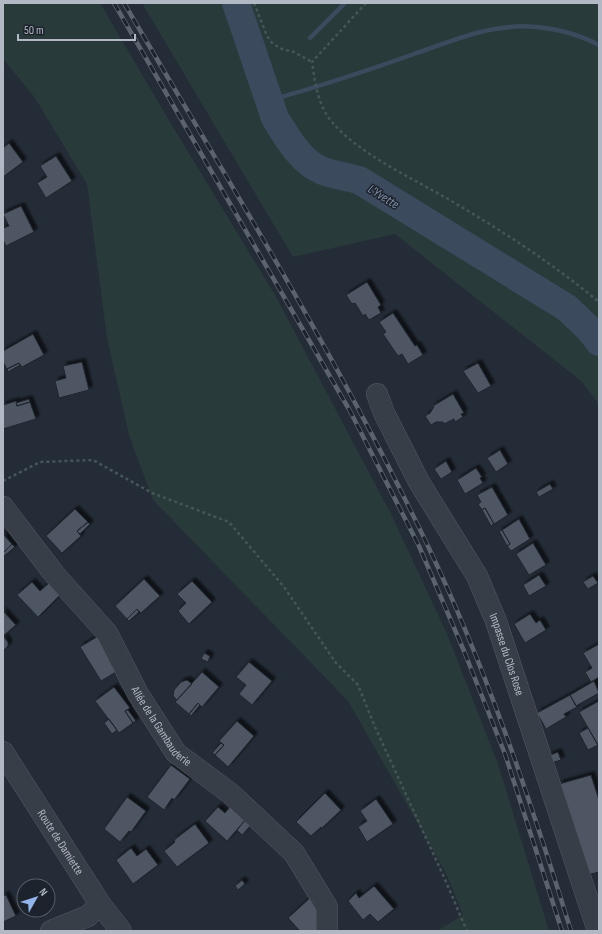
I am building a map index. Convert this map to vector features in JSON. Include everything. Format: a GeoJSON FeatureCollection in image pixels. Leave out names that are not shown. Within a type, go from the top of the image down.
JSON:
{"type":"FeatureCollection","features":[{"type":"Feature","properties":{"kind":"street","name":"Impasse du Clos Rose"},"geometry":{"type":"LineString","coordinates":[[377,394],[384,413],[419,482],[477,576],[496,621],[598,931]]}},
{"type":"Feature","properties":{"kind":"street","name":"Allée de la Gambauderie"},"geometry":{"type":"LineString","coordinates":[[3,507],[54,575],[107,633],[138,694],[176,753],[231,794],[294,853],[327,907],[327,931]]}},
{"type":"Feature","properties":{"kind":"street","name":"Route de Damiette"},"geometry":{"type":"LineString","coordinates":[[3,752],[100,904],[121,931]]}},
{"type":"Feature","properties":{"kind":"street"},"geometry":{"type":"LineString","coordinates":[[51,931],[88,916],[100,904]]}},
{"type":"Feature","properties":{"kind":"path"},"geometry":{"type":"LineString","coordinates":[[254,3],[267,36],[273,44],[282,49],[294,52],[312,62]]}},
{"type":"Feature","properties":{"kind":"path"},"geometry":{"type":"LineString","coordinates":[[312,62],[366,3]]}},
{"type":"Feature","properties":{"kind":"path"},"geometry":{"type":"LineString","coordinates":[[312,62],[318,94],[324,110],[332,122],[367,151],[522,244],[564,273],[599,302]]}},
{"type":"Feature","properties":{"kind":"path"},"geometry":{"type":"LineString","coordinates":[[3,482],[40,462],[93,460],[152,493],[230,522],[284,587],[336,663],[358,685],[375,727],[467,931]]}},
{"type":"Feature","properties":{"kind":"shaded area"},"geometry":{"type":"Polygon","coordinates":[[[3,3],[100,3],[275,295],[391,514],[448,636],[498,764],[549,931],[437,931],[463,915],[446,873],[348,701],[153,500],[129,435],[107,338],[87,184],[35,98],[3,59],[3,3]]]}},
{"type":"Feature","properties":{"kind":"shaded area"},"geometry":{"type":"Polygon","coordinates":[[[142,3],[599,3],[599,404],[581,381],[395,234],[293,257],[142,3]]]}},
{"type":"Feature","properties":{"kind":"building"},"geometry":{"type":"Polygon","coordinates":[[[9,143],[23,162],[3,177],[3,148],[9,143]]]}},
{"type":"Feature","properties":{"kind":"building"},"geometry":{"type":"Polygon","coordinates":[[[56,156],[72,181],[46,198],[37,183],[47,177],[40,166],[56,156]]]}},
{"type":"Feature","properties":{"kind":"building"},"geometry":{"type":"Polygon","coordinates":[[[21,206],[34,232],[6,246],[3,240],[3,228],[9,226],[3,214],[21,206]]]}},
{"type":"Feature","properties":{"kind":"building"},"geometry":{"type":"Polygon","coordinates":[[[367,282],[381,305],[378,307],[381,313],[369,320],[365,314],[363,316],[355,303],[352,304],[346,295],[367,282]]]}},
{"type":"Feature","properties":{"kind":"building"},"geometry":{"type":"Polygon","coordinates":[[[393,313],[415,346],[417,345],[423,355],[408,364],[402,354],[398,356],[383,334],[386,332],[379,322],[393,313]]]}},
{"type":"Feature","properties":{"kind":"building"},"geometry":{"type":"Polygon","coordinates":[[[33,334],[44,355],[22,367],[19,363],[7,369],[3,362],[3,351],[33,334]]]}},
{"type":"Feature","properties":{"kind":"building"},"geometry":{"type":"Polygon","coordinates":[[[82,362],[89,390],[59,398],[55,381],[66,378],[63,366],[82,362]]]}},
{"type":"Feature","properties":{"kind":"building"},"geometry":{"type":"Polygon","coordinates":[[[19,363],[20,365],[8,372],[7,369],[19,363]]]}},
{"type":"Feature","properties":{"kind":"building"},"geometry":{"type":"Polygon","coordinates":[[[478,363],[491,386],[478,393],[463,371],[478,363]]]}},
{"type":"Feature","properties":{"kind":"building"},"geometry":{"type":"Polygon","coordinates":[[[453,394],[464,413],[461,414],[463,417],[455,422],[454,419],[444,424],[443,422],[436,422],[431,425],[425,416],[430,413],[434,407],[433,406],[453,394]]]}},
{"type":"Feature","properties":{"kind":"building"},"geometry":{"type":"Polygon","coordinates":[[[29,399],[30,402],[17,406],[16,403],[29,399]]]}},
{"type":"Feature","properties":{"kind":"building"},"geometry":{"type":"Polygon","coordinates":[[[16,401],[17,406],[30,402],[36,419],[3,429],[3,405],[16,401]]]}},
{"type":"Feature","properties":{"kind":"building"},"geometry":{"type":"Polygon","coordinates":[[[500,450],[508,464],[496,472],[487,458],[500,450]]]}},
{"type":"Feature","properties":{"kind":"building"},"geometry":{"type":"Polygon","coordinates":[[[446,461],[452,472],[441,479],[434,469],[446,461]]]}},
{"type":"Feature","properties":{"kind":"building"},"geometry":{"type":"Polygon","coordinates":[[[476,468],[482,477],[480,478],[483,483],[465,494],[457,480],[476,468]]]}},
{"type":"Feature","properties":{"kind":"building"},"geometry":{"type":"Polygon","coordinates":[[[550,484],[553,489],[539,497],[536,492],[550,484]]]}},
{"type":"Feature","properties":{"kind":"building"},"geometry":{"type":"Polygon","coordinates":[[[492,487],[508,515],[494,524],[485,508],[482,510],[478,504],[481,502],[477,495],[492,487]]]}},
{"type":"Feature","properties":{"kind":"building"},"geometry":{"type":"Polygon","coordinates":[[[485,508],[494,524],[491,526],[482,510],[485,508]]]}},
{"type":"Feature","properties":{"kind":"building"},"geometry":{"type":"Polygon","coordinates":[[[75,509],[88,522],[77,531],[81,536],[62,553],[46,536],[75,509]]]}},
{"type":"Feature","properties":{"kind":"building"},"geometry":{"type":"Polygon","coordinates":[[[519,519],[530,539],[511,551],[507,546],[510,544],[502,530],[519,519]]]}},
{"type":"Feature","properties":{"kind":"building"},"geometry":{"type":"Polygon","coordinates":[[[88,522],[90,524],[80,534],[77,531],[88,522]]]}},
{"type":"Feature","properties":{"kind":"building"},"geometry":{"type":"Polygon","coordinates":[[[502,530],[510,544],[507,546],[499,531],[502,530]]]}},
{"type":"Feature","properties":{"kind":"building"},"geometry":{"type":"Polygon","coordinates":[[[3,534],[12,544],[3,553],[3,534]]]}},
{"type":"Feature","properties":{"kind":"building"},"geometry":{"type":"Polygon","coordinates":[[[533,543],[546,565],[529,575],[516,554],[533,543]]]}},
{"type":"Feature","properties":{"kind":"building"},"geometry":{"type":"Polygon","coordinates":[[[12,544],[15,547],[4,556],[3,553],[12,544]]]}},
{"type":"Feature","properties":{"kind":"building"},"geometry":{"type":"Polygon","coordinates":[[[539,575],[546,586],[529,596],[523,585],[539,575]]]}},
{"type":"Feature","properties":{"kind":"building"},"geometry":{"type":"Polygon","coordinates":[[[593,576],[598,583],[588,589],[583,582],[593,576]]]}},
{"type":"Feature","properties":{"kind":"building"},"geometry":{"type":"Polygon","coordinates":[[[144,579],[160,596],[141,613],[137,609],[127,619],[115,606],[144,579]]]}},
{"type":"Feature","properties":{"kind":"building"},"geometry":{"type":"Polygon","coordinates":[[[192,581],[212,602],[189,624],[178,611],[186,603],[177,594],[192,581]]]}},
{"type":"Feature","properties":{"kind":"building"},"geometry":{"type":"Polygon","coordinates":[[[32,582],[40,591],[49,583],[60,595],[38,617],[17,595],[32,582]]]}},
{"type":"Feature","properties":{"kind":"building"},"geometry":{"type":"Polygon","coordinates":[[[137,609],[139,612],[129,621],[127,619],[137,609]]]}},
{"type":"Feature","properties":{"kind":"building"},"geometry":{"type":"Polygon","coordinates":[[[3,611],[16,625],[3,636],[3,611]]]}},
{"type":"Feature","properties":{"kind":"building"},"geometry":{"type":"Polygon","coordinates":[[[530,614],[536,623],[540,620],[546,630],[525,643],[514,624],[530,614]]]}},
{"type":"Feature","properties":{"kind":"building"},"geometry":{"type":"Polygon","coordinates":[[[100,635],[114,657],[109,660],[116,672],[101,681],[80,647],[100,635]]]}},
{"type":"Feature","properties":{"kind":"building"},"geometry":{"type":"Polygon","coordinates":[[[3,636],[8,642],[8,646],[3,651],[3,636]]]}},
{"type":"Feature","properties":{"kind":"building"},"geometry":{"type":"Polygon","coordinates":[[[599,644],[599,677],[591,682],[585,672],[592,668],[583,653],[599,644]]]}},
{"type":"Feature","properties":{"kind":"building"},"geometry":{"type":"Polygon","coordinates":[[[204,653],[210,656],[208,662],[201,659],[204,653]]]}},
{"type":"Feature","properties":{"kind":"building"},"geometry":{"type":"Polygon","coordinates":[[[249,662],[272,681],[252,705],[239,694],[246,685],[236,677],[249,662]]]}},
{"type":"Feature","properties":{"kind":"building"},"geometry":{"type":"Polygon","coordinates":[[[202,672],[219,687],[202,707],[198,703],[189,714],[175,702],[202,672]]]}},
{"type":"Feature","properties":{"kind":"building"},"geometry":{"type":"Polygon","coordinates":[[[187,680],[192,684],[177,700],[173,696],[174,690],[181,682],[187,680]]]}},
{"type":"Feature","properties":{"kind":"building"},"geometry":{"type":"Polygon","coordinates":[[[594,681],[599,693],[576,706],[570,695],[594,681]]]}},
{"type":"Feature","properties":{"kind":"building"},"geometry":{"type":"Polygon","coordinates":[[[114,687],[130,708],[125,711],[133,723],[119,733],[95,701],[114,687]]]}},
{"type":"Feature","properties":{"kind":"building"},"geometry":{"type":"Polygon","coordinates":[[[570,695],[577,707],[564,714],[566,717],[546,729],[537,713],[570,695]]]}},
{"type":"Feature","properties":{"kind":"building"},"geometry":{"type":"Polygon","coordinates":[[[599,701],[599,747],[579,712],[599,701]]]}},
{"type":"Feature","properties":{"kind":"building"},"geometry":{"type":"Polygon","coordinates":[[[198,703],[200,705],[191,716],[189,714],[198,703]]]}},
{"type":"Feature","properties":{"kind":"building"},"geometry":{"type":"Polygon","coordinates":[[[128,710],[136,721],[133,723],[125,711],[128,710]]]}},
{"type":"Feature","properties":{"kind":"building"},"geometry":{"type":"Polygon","coordinates":[[[109,719],[117,730],[112,734],[104,723],[109,719]]]}},
{"type":"Feature","properties":{"kind":"building"},"geometry":{"type":"Polygon","coordinates":[[[237,721],[254,736],[228,767],[215,755],[224,745],[219,741],[237,721]]]}},
{"type":"Feature","properties":{"kind":"building"},"geometry":{"type":"Polygon","coordinates":[[[588,728],[598,745],[588,750],[579,733],[588,728]]]}},
{"type":"Feature","properties":{"kind":"building"},"geometry":{"type":"Polygon","coordinates":[[[221,743],[224,745],[215,755],[212,753],[221,743]]]}},
{"type":"Feature","properties":{"kind":"building"},"geometry":{"type":"Polygon","coordinates":[[[558,752],[561,760],[551,763],[548,756],[558,752]]]}},
{"type":"Feature","properties":{"kind":"building"},"geometry":{"type":"Polygon","coordinates":[[[171,765],[190,779],[174,800],[172,798],[164,810],[147,797],[171,765]]]}},
{"type":"Feature","properties":{"kind":"building"},"geometry":{"type":"Polygon","coordinates":[[[591,775],[599,800],[599,872],[587,875],[559,784],[591,775]]]}},
{"type":"Feature","properties":{"kind":"building"},"geometry":{"type":"Polygon","coordinates":[[[325,793],[341,810],[311,836],[296,822],[325,793]]]}},
{"type":"Feature","properties":{"kind":"building"},"geometry":{"type":"Polygon","coordinates":[[[127,797],[146,811],[131,832],[129,831],[120,842],[104,829],[127,797]]]}},
{"type":"Feature","properties":{"kind":"building"},"geometry":{"type":"Polygon","coordinates":[[[376,799],[393,824],[367,842],[358,827],[367,821],[360,811],[376,799]]]}},
{"type":"Feature","properties":{"kind":"building"},"geometry":{"type":"Polygon","coordinates":[[[232,804],[248,817],[227,841],[205,821],[218,807],[225,813],[232,804]]]}},
{"type":"Feature","properties":{"kind":"building"},"geometry":{"type":"Polygon","coordinates":[[[247,818],[253,823],[242,835],[237,830],[247,818]]]}},
{"type":"Feature","properties":{"kind":"building"},"geometry":{"type":"Polygon","coordinates":[[[195,824],[209,843],[177,867],[164,851],[175,842],[174,840],[195,824]]]}},
{"type":"Feature","properties":{"kind":"building"},"geometry":{"type":"Polygon","coordinates":[[[131,848],[137,856],[146,849],[158,865],[133,884],[116,860],[131,848]]]}},
{"type":"Feature","properties":{"kind":"building"},"geometry":{"type":"Polygon","coordinates":[[[242,880],[245,884],[238,890],[235,886],[242,880]]]}},
{"type":"Feature","properties":{"kind":"building"},"geometry":{"type":"Polygon","coordinates":[[[374,886],[394,909],[378,922],[370,914],[363,920],[348,901],[356,893],[359,898],[374,886]]]}},
{"type":"Feature","properties":{"kind":"building"},"geometry":{"type":"Polygon","coordinates":[[[6,895],[16,916],[3,922],[3,896],[6,895]]]}},
{"type":"Feature","properties":{"kind":"building"},"geometry":{"type":"Polygon","coordinates":[[[311,897],[325,913],[316,920],[322,927],[318,931],[300,931],[288,918],[311,897]]]}},
{"type":"Feature","properties":{"kind":"waterway","name":"L'Yvette"},"geometry":{"type":"LineString","coordinates":[[236,3],[275,118],[295,148],[308,162],[323,171],[359,180],[567,308],[589,329],[599,342]]}},
{"type":"Feature","properties":{"kind":"waterway"},"geometry":{"type":"LineString","coordinates":[[310,38],[345,3]]}},
{"type":"Feature","properties":{"kind":"waterway"},"geometry":{"type":"LineString","coordinates":[[270,100],[378,67],[480,32],[491,30],[526,26],[539,27],[576,35],[599,45]]}},
{"type":"Feature","properties":{"kind":"railway"},"geometry":{"type":"LineString","coordinates":[[114,3],[350,411],[419,546],[464,651],[505,754],[562,931]]}},
{"type":"Feature","properties":{"kind":"railway"},"geometry":{"type":"LineString","coordinates":[[124,3],[319,337],[356,404],[426,542],[448,589],[506,734],[571,931]]}}]}
